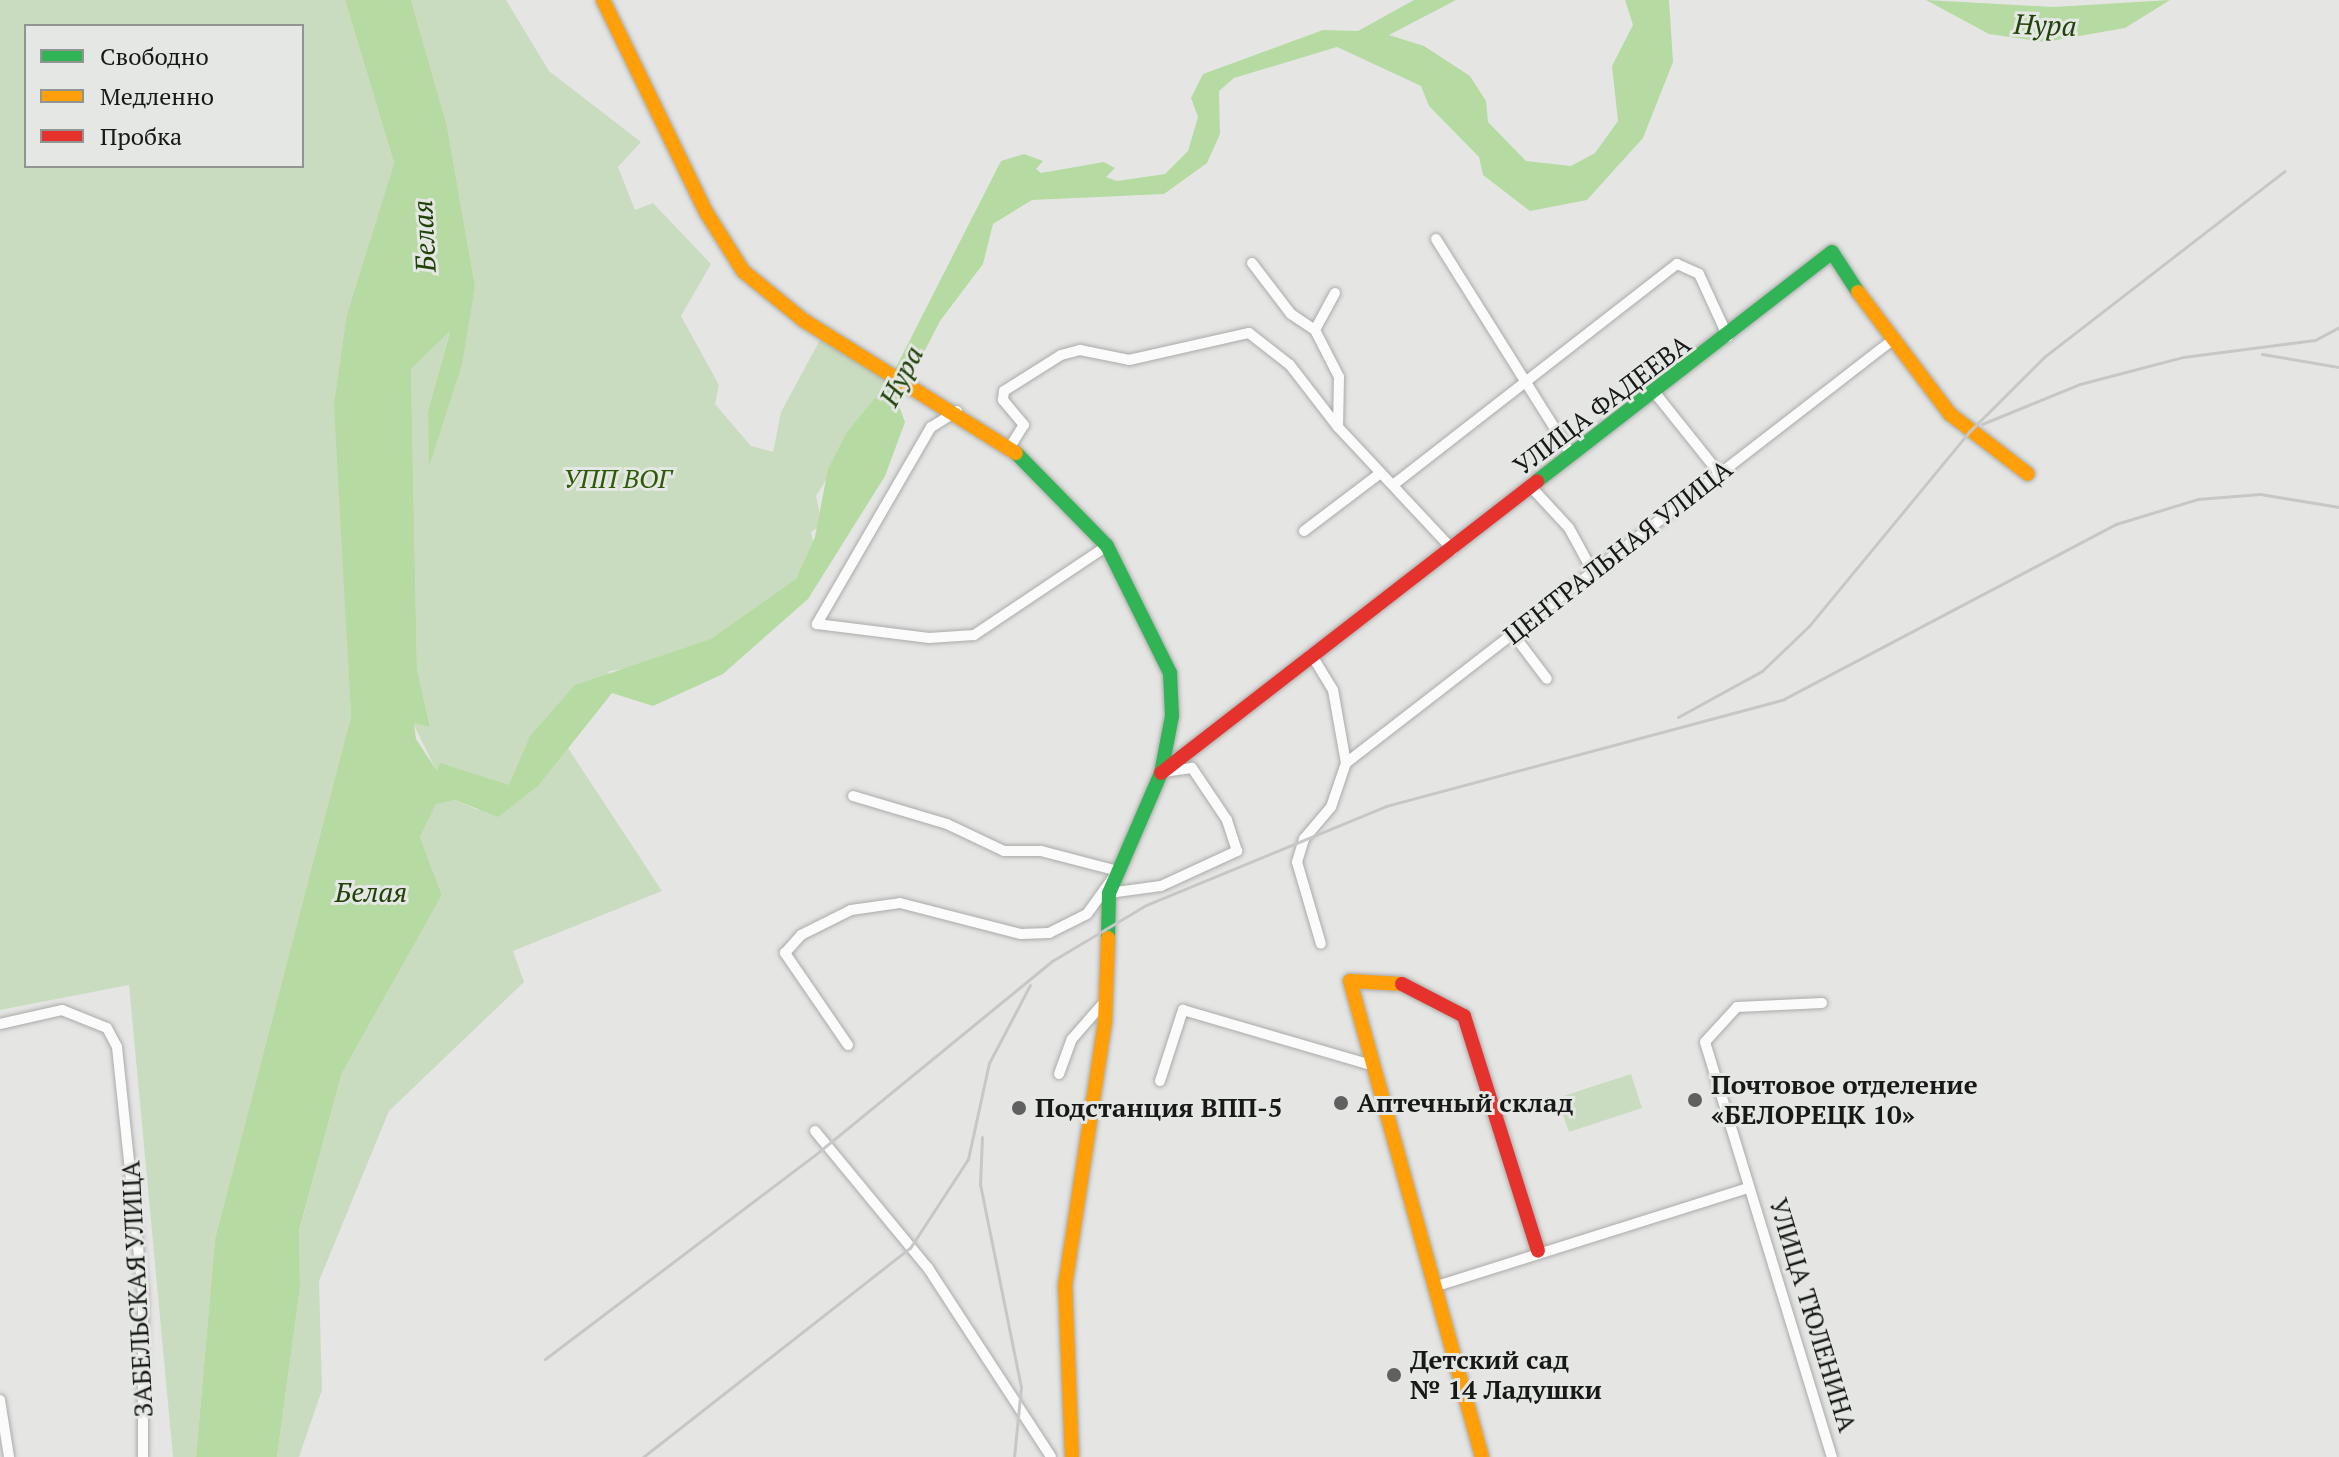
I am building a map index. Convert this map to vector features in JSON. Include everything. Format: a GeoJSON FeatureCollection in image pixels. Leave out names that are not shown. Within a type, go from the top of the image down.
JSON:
{"type":"FeatureCollection","features":[{"type":"Feature","properties":{"kind":"street"},"geometry":{"type":"LineString","coordinates":[[603,0],[706,212],[743,271],[873,363],[930,393],[1010,447],[1107,546],[1170,673],[1172,716],[1161,773],[1109,893],[1106,1000],[1065,1286],[1072,1457]]}},
{"type":"Feature","properties":{"kind":"street"},"geometry":{"type":"LineString","coordinates":[[1436,239],[1499,332],[1526,387],[1572,456]]}},
{"type":"Feature","properties":{"kind":"street","name":"УЛИЦА ФАДЕЕВА"},"geometry":{"type":"LineString","coordinates":[[1161,773],[1311,654],[1453,550],[1572,456],[1729,339],[1832,252],[1890,342],[1950,414],[2028,474]]}},
{"type":"Feature","properties":{"kind":"street"},"geometry":{"type":"LineString","coordinates":[[1252,263],[1291,314],[1315,330],[1339,377],[1338,427]]}},
{"type":"Feature","properties":{"kind":"street"},"geometry":{"type":"LineString","coordinates":[[1393,485],[1418,459],[1526,387],[1677,264],[1699,274],[1729,339]]}},
{"type":"Feature","properties":{"kind":"street"},"geometry":{"type":"LineString","coordinates":[[1315,330],[1335,293]]}},
{"type":"Feature","properties":{"kind":"street"},"geometry":{"type":"LineString","coordinates":[[1010,447],[1024,425],[1003,400],[1004,391],[1061,355],[1080,350],[1129,360],[1249,333],[1290,365],[1379,474],[1453,550]]}},
{"type":"Feature","properties":{"kind":"street","name":"ЦЕНТРАЛЬНАЯ УЛИЦА"},"geometry":{"type":"LineString","coordinates":[[1346,763],[1890,342]]}},
{"type":"Feature","properties":{"kind":"street"},"geometry":{"type":"LineString","coordinates":[[1655,393],[1719,473]]}},
{"type":"Feature","properties":{"kind":"street"},"geometry":{"type":"LineString","coordinates":[[959,411],[931,427],[817,624],[929,638],[974,635],[1107,546]]}},
{"type":"Feature","properties":{"kind":"street"},"geometry":{"type":"LineString","coordinates":[[1304,531],[1379,474]]}},
{"type":"Feature","properties":{"kind":"street"},"geometry":{"type":"LineString","coordinates":[[1532,488],[1569,528],[1593,572]]}},
{"type":"Feature","properties":{"kind":"street"},"geometry":{"type":"LineString","coordinates":[[1513,634],[1547,679]]}},
{"type":"Feature","properties":{"kind":"street"},"geometry":{"type":"LineString","coordinates":[[1311,654],[1333,690],[1346,763],[1331,807],[1304,839],[1297,862],[1321,944]]}},
{"type":"Feature","properties":{"kind":"street"},"geometry":{"type":"LineString","coordinates":[[1109,893],[1161,886],[1237,851],[1227,820],[1192,768],[1161,773]]}},
{"type":"Feature","properties":{"kind":"street"},"geometry":{"type":"LineString","coordinates":[[853,796],[947,824],[987,847],[1118,871]]}},
{"type":"Feature","properties":{"kind":"street"},"geometry":{"type":"LineString","coordinates":[[848,1045],[785,953],[801,935],[851,910],[900,903],[1021,934],[1049,933],[1087,914],[1118,871]]}},
{"type":"Feature","properties":{"kind":"street"},"geometry":{"type":"LineString","coordinates":[[1482,1457],[1350,981],[1397,981],[1464,1016],[1538,1251]]}},
{"type":"Feature","properties":{"kind":"street"},"geometry":{"type":"LineString","coordinates":[[1059,1074],[1072,1039],[1106,1000]]}},
{"type":"Feature","properties":{"kind":"street","name":"УЛИЦА ТЮЛЕНИНА"},"geometry":{"type":"LineString","coordinates":[[1822,1003],[1737,1007],[1705,1042],[1832,1457]]}},
{"type":"Feature","properties":{"kind":"street","name":"ЗАБЕЛЬСКАЯ УЛИЦА"},"geometry":{"type":"LineString","coordinates":[[0,1024],[62,1010],[107,1028],[117,1047],[143,1296],[143,1457]]}},
{"type":"Feature","properties":{"kind":"street"},"geometry":{"type":"LineString","coordinates":[[1160,1081],[1183,1010],[1374,1066]]}},
{"type":"Feature","properties":{"kind":"street"},"geometry":{"type":"LineString","coordinates":[[815,1131],[928,1268],[1051,1457]]}},
{"type":"Feature","properties":{"kind":"street","name":"УЛИЦА ТЮЛЕНИНА"},"geometry":{"type":"LineString","coordinates":[[1437,1286],[1538,1251],[1748,1188]]}},
{"type":"Feature","properties":{"kind":"street"},"geometry":{"type":"LineString","coordinates":[[0,1400],[9,1457]]}},
{"type":"Feature","properties":{"kind":"green space"},"geometry":{"type":"Polygon","coordinates":[[[0,0],[345,0],[394,163],[347,314],[340,494],[351,716],[215,1239],[196,1457],[173,1457],[129,985],[0,1010],[0,0]]]}},
{"type":"Feature","properties":{"kind":"green space","name":"УПП ВОГ"},"geometry":{"type":"Polygon","coordinates":[[[411,0],[506,0],[549,71],[641,142],[618,167],[635,210],[653,203],[711,264],[681,316],[719,385],[715,404],[751,446],[773,452],[781,412],[822,336],[893,374],[816,496],[822,525],[811,532],[814,546],[790,589],[703,657],[610,671],[513,789],[437,772],[413,723],[430,726],[417,668],[411,369],[450,330],[428,411],[430,464],[475,286],[447,126],[411,0]]]}},
{"type":"Feature","properties":{"kind":"green space"},"geometry":{"type":"Polygon","coordinates":[[[568,748],[662,891],[513,951],[524,982],[389,1111],[319,1281],[322,1390],[299,1457],[277,1457],[300,1287],[299,1232],[342,1073],[442,895],[420,837],[436,803],[455,800],[478,810],[539,785],[568,748]]]}},
{"type":"Feature","properties":{"kind":"green space"},"geometry":{"type":"Polygon","coordinates":[[[1631,1074],[1642,1108],[1569,1132],[1557,1098],[1631,1074]]]}},
{"type":"Feature","properties":{"kind":"water","name":"Белая"},"geometry":{"type":"Polygon","coordinates":[[[345,0],[411,0],[447,126],[475,286],[462,364],[429,467],[428,411],[450,331],[411,369],[417,668],[430,727],[414,723],[416,739],[437,771],[440,763],[509,785],[530,736],[575,685],[711,639],[796,579],[815,537],[828,469],[847,432],[889,381],[1001,161],[1024,154],[1043,161],[1036,169],[1041,173],[1104,162],[1115,168],[1106,177],[1117,181],[1165,174],[1188,151],[1198,117],[1191,98],[1203,74],[1323,30],[1358,31],[1414,0],[1456,0],[1389,35],[1424,46],[1470,76],[1486,101],[1488,122],[1526,161],[1571,166],[1595,153],[1618,121],[1612,66],[1633,25],[1625,0],[1669,0],[1673,62],[1643,138],[1587,200],[1530,211],[1483,175],[1479,157],[1429,106],[1421,86],[1337,47],[1234,78],[1219,91],[1220,134],[1207,163],[1164,194],[1032,200],[993,224],[983,264],[940,321],[898,403],[905,422],[885,476],[808,599],[723,674],[653,706],[612,693],[539,785],[498,817],[455,800],[436,804],[420,837],[442,895],[342,1073],[299,1231],[300,1287],[277,1457],[196,1457],[215,1239],[351,716],[334,405],[347,314],[394,163],[345,0]]]}},
{"type":"Feature","properties":{"kind":"water","name":"Нура"},"geometry":{"type":"Polygon","coordinates":[[[1926,0],[2053,7],[2170,0],[2125,28],[2045,42],[1989,34],[1926,0]]]}},
{"type":"Feature","properties":{"kind":"railway"},"geometry":{"type":"LineString","coordinates":[[1678,717],[1762,671],[1809,626],[1970,431],[2044,357],[2285,171]]}},
{"type":"Feature","properties":{"kind":"railway"},"geometry":{"type":"LineString","coordinates":[[1982,424],[2080,384],[2183,357],[2315,340],[2339,327]]}},
{"type":"Feature","properties":{"kind":"railway"},"geometry":{"type":"LineString","coordinates":[[2262,354],[2339,367]]}},
{"type":"Feature","properties":{"kind":"railway"},"geometry":{"type":"LineString","coordinates":[[545,1359],[815,1155],[1052,961],[1146,905],[1386,806],[1784,699],[2116,524],[2198,499],[2260,494],[2339,507]]}},
{"type":"Feature","properties":{"kind":"railway"},"geometry":{"type":"LineString","coordinates":[[643,1457],[910,1248],[968,1159],[989,1063],[1030,985]]}},
{"type":"Feature","properties":{"kind":"railway"},"geometry":{"type":"LineString","coordinates":[[982,1137],[980,1184],[1021,1387],[1014,1457]]}},
{"type":"Feature","properties":{"kind":"traffic: fast"},"geometry":{"type":"LineString","coordinates":[[1537,481],[1832,252],[1858,292]]}},
{"type":"Feature","properties":{"kind":"traffic: fast"},"geometry":{"type":"LineString","coordinates":[[1016,453],[1107,546],[1170,673],[1172,716],[1161,773],[1109,893],[1108,938]]}},
{"type":"Feature","properties":{"kind":"traffic: slow"},"geometry":{"type":"LineString","coordinates":[[603,0],[706,212],[743,271],[803,320],[1016,453]]}},
{"type":"Feature","properties":{"kind":"traffic: slow"},"geometry":{"type":"LineString","coordinates":[[1858,292],[1950,414],[2028,474]]}},
{"type":"Feature","properties":{"kind":"traffic: slow"},"geometry":{"type":"LineString","coordinates":[[1072,1457],[1065,1286],[1105,1021],[1108,938]]}},
{"type":"Feature","properties":{"kind":"traffic: slow"},"geometry":{"type":"LineString","coordinates":[[1402,984],[1350,981],[1482,1457]]}},
{"type":"Feature","properties":{"kind":"traffic: jam"},"geometry":{"type":"LineString","coordinates":[[1161,773],[1537,481]]}},
{"type":"Feature","properties":{"kind":"traffic: jam"},"geometry":{"type":"LineString","coordinates":[[1402,984],[1464,1016],[1538,1251]]}},
{"type":"Feature","properties":{"kind":"place","name":"Почтовое отделение «БЕЛОРЕЦК 10»"},"geometry":{"type":"Point","coordinates":[1695,1100]}},
{"type":"Feature","properties":{"kind":"place","name":"Аптечный склад"},"geometry":{"type":"Point","coordinates":[1341,1103]}},
{"type":"Feature","properties":{"kind":"place","name":"Подстанция ВПП-5"},"geometry":{"type":"Point","coordinates":[1019,1108]}},
{"type":"Feature","properties":{"kind":"place","name":"Детский сад № 14 Ладушки"},"geometry":{"type":"Point","coordinates":[1394,1375]}}]}
